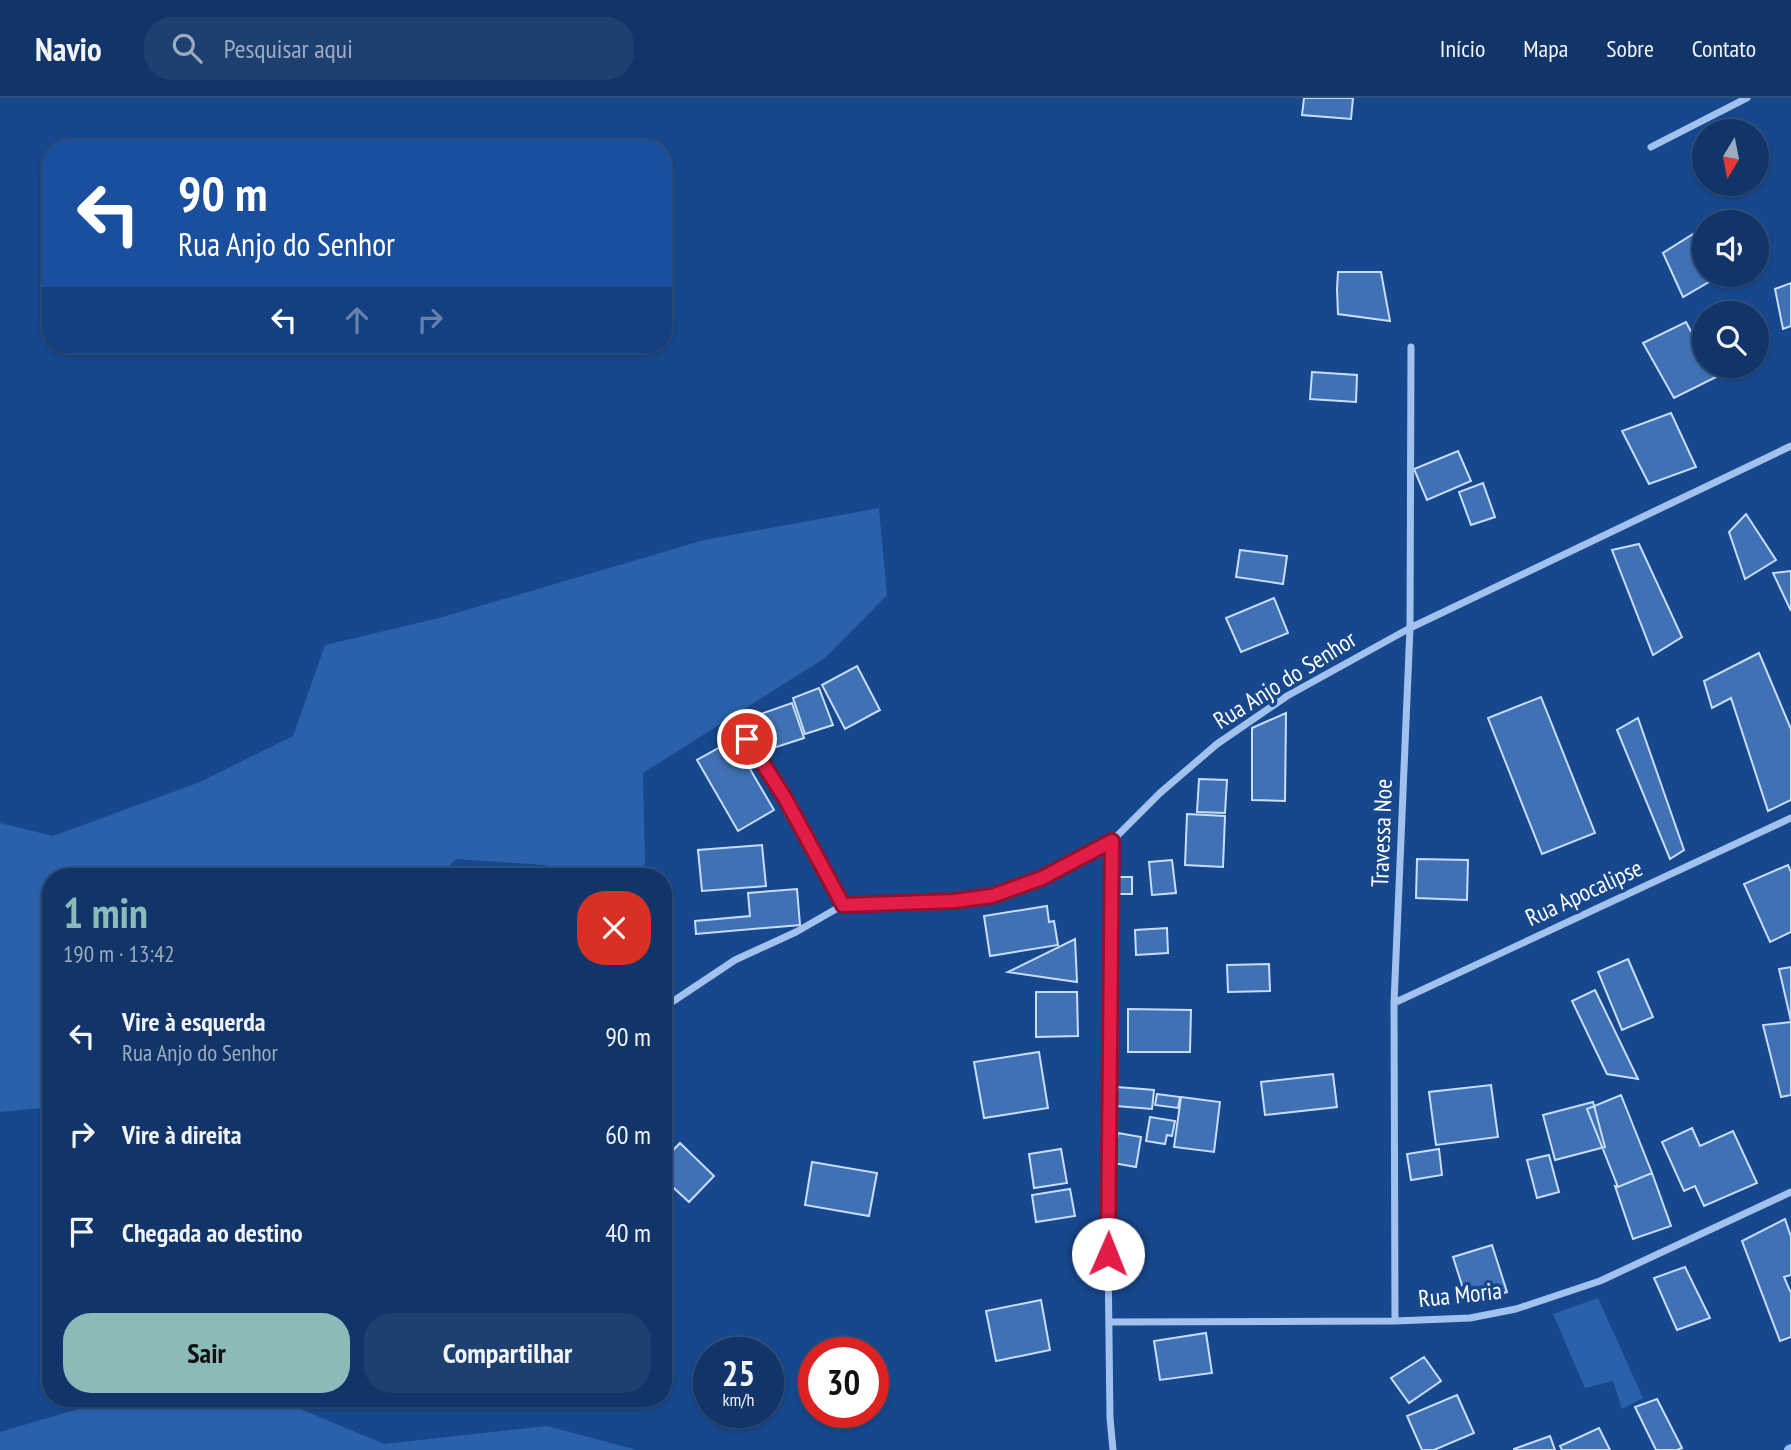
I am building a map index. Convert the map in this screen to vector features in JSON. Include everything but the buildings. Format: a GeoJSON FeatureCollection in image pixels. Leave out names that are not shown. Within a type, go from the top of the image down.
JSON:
{"type":"FeatureCollection","features":[{"type":"Feature","properties":{"kind":"street"},"geometry":{"type":"LineString","coordinates":[[1651,147],[1748,98]]}},
{"type":"Feature","properties":{"kind":"street","name":"Travessa Noe"},"geometry":{"type":"LineString","coordinates":[[1395,1321],[1394,1003],[1410,628],[1411,347]]}},
{"type":"Feature","properties":{"kind":"street","name":"Rua Anjo do Senhor"},"geometry":{"type":"LineString","coordinates":[[672,1002],[735,960],[796,932],[843,905],[954,901],[992,896],[1042,878],[1112,841],[1160,793],[1217,744],[1287,696],[1410,628],[1791,446]]}},
{"type":"Feature","properties":{"kind":"street"},"geometry":{"type":"LineString","coordinates":[[734,720],[785,798],[843,905]]}},
{"type":"Feature","properties":{"kind":"street","name":"Rua Apocalipse"},"geometry":{"type":"LineString","coordinates":[[1394,1003],[1791,818]]}},
{"type":"Feature","properties":{"kind":"street"},"geometry":{"type":"LineString","coordinates":[[1112,841],[1109,1322],[1113,1450]]}},
{"type":"Feature","properties":{"kind":"street","name":"Rua Moria"},"geometry":{"type":"LineString","coordinates":[[1109,1322],[1395,1321],[1470,1318],[1516,1309],[1600,1281],[1791,1192]]}},
{"type":"Feature","properties":{"kind":"shaded area"},"geometry":{"type":"Polygon","coordinates":[[[879,508],[887,595],[825,658],[643,773],[645,864],[640,868],[552,868],[544,865],[456,859],[447,868],[42,868],[42,1108],[0,1112],[0,823],[53,836],[200,782],[293,736],[325,645],[439,618],[704,540],[879,508]]]}},
{"type":"Feature","properties":{"kind":"shaded area"},"geometry":{"type":"Polygon","coordinates":[[[1598,1298],[1643,1398],[1622,1409],[1613,1381],[1585,1388],[1553,1314],[1598,1298]]]}},
{"type":"Feature","properties":{"kind":"shaded area"},"geometry":{"type":"Polygon","coordinates":[[[85,1407],[296,1407],[384,1444],[547,1426],[637,1450],[0,1450],[0,1432],[85,1407]]]}},
{"type":"Feature","properties":{"kind":"route"},"geometry":{"type":"LineString","coordinates":[[747,739],[785,798],[843,905],[954,901],[992,896],[1042,878],[1112,841],[1108,1254]]}}]}
